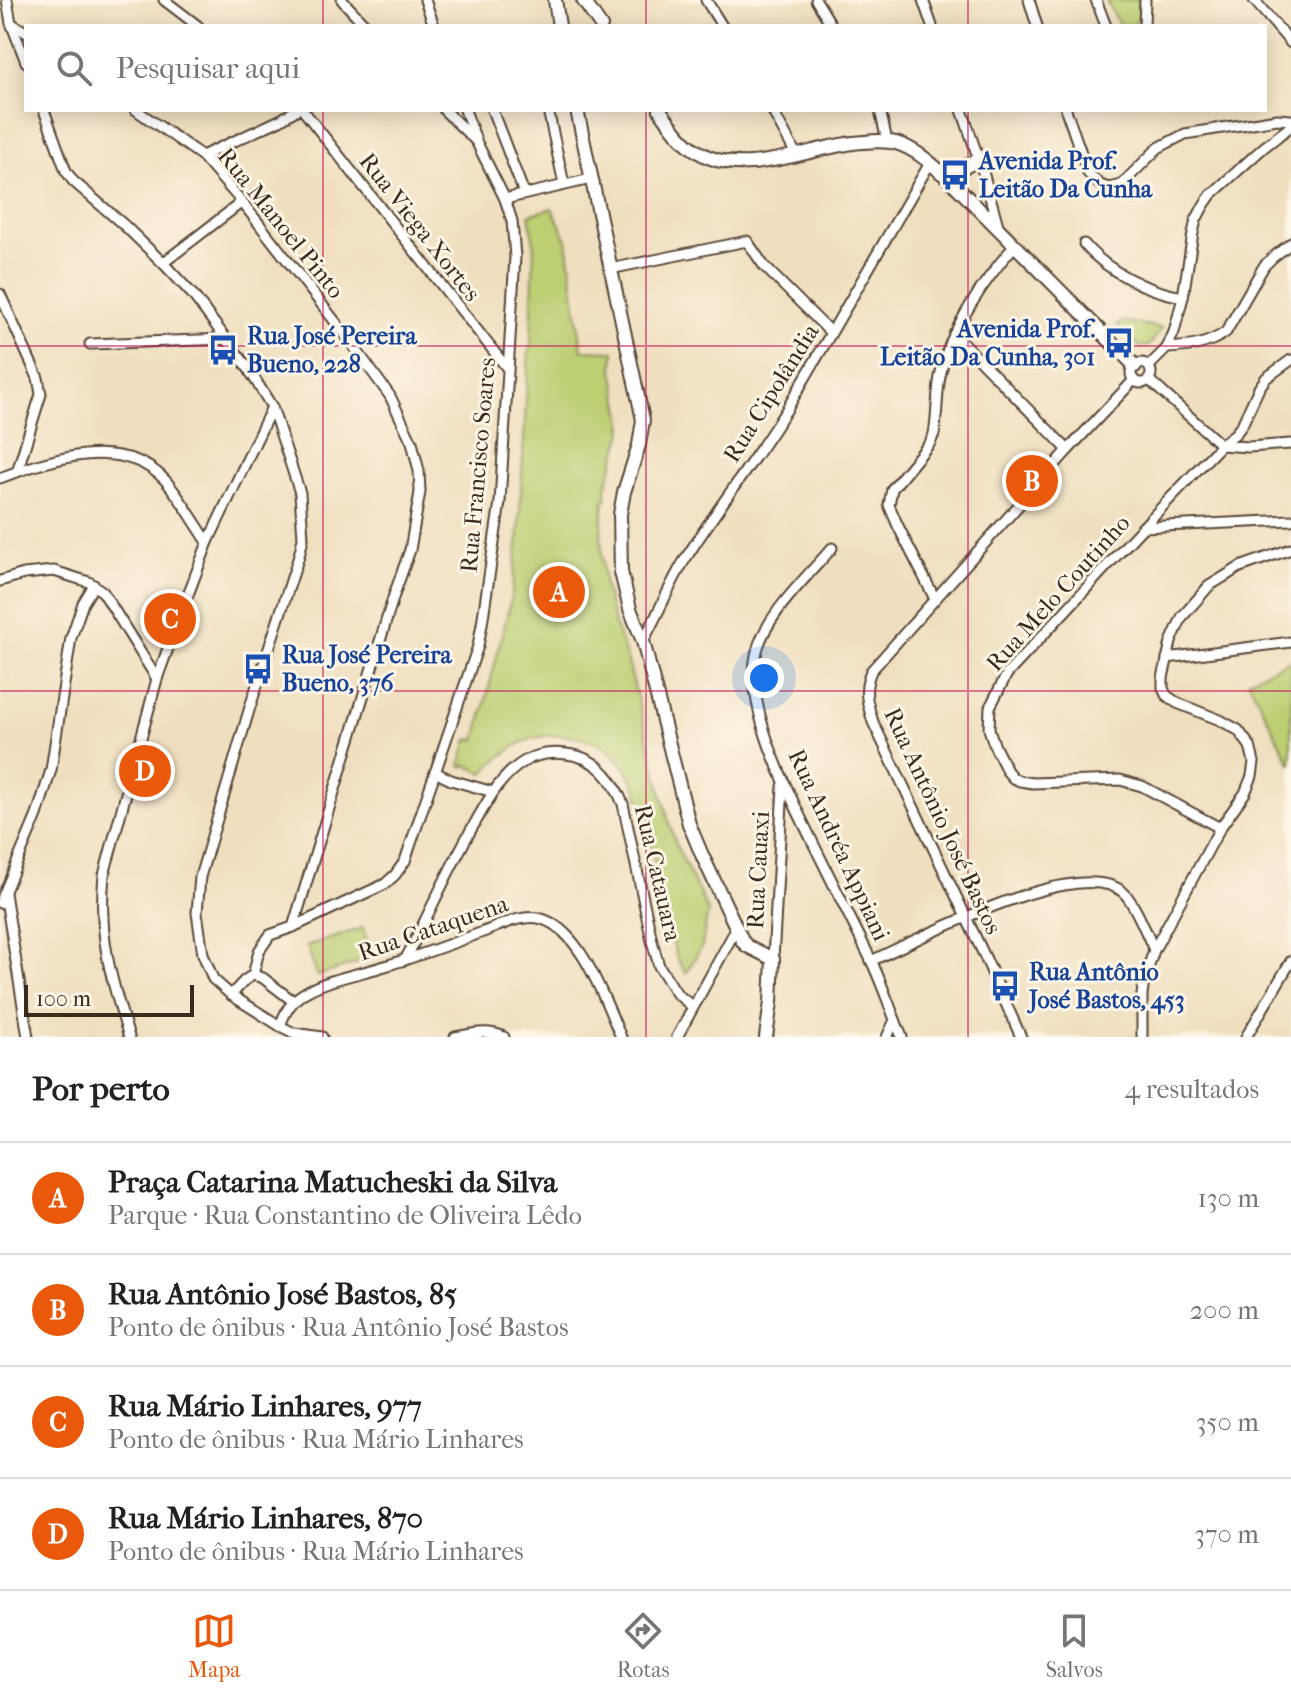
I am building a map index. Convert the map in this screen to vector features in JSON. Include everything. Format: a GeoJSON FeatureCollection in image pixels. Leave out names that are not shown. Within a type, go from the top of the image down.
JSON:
{"type":"FeatureCollection","features":[{"type":"Feature","properties":{"kind":"street"},"geometry":{"type":"LineString","coordinates":[[3,0],[24,57]]}},
{"type":"Feature","properties":{"kind":"street"},"geometry":{"type":"LineString","coordinates":[[164,0],[195,24]]}},
{"type":"Feature","properties":{"kind":"street"},"geometry":{"type":"LineString","coordinates":[[342,0],[364,24]]}},
{"type":"Feature","properties":{"kind":"street"},"geometry":{"type":"LineString","coordinates":[[425,0],[433,24]]}},
{"type":"Feature","properties":{"kind":"street"},"geometry":{"type":"LineString","coordinates":[[555,0],[556,24]]}},
{"type":"Feature","properties":{"kind":"street"},"geometry":{"type":"LineString","coordinates":[[583,0],[600,24]]}},
{"type":"Feature","properties":{"kind":"street"},"geometry":{"type":"LineString","coordinates":[[706,0],[721,24]]}},
{"type":"Feature","properties":{"kind":"street"},"geometry":{"type":"LineString","coordinates":[[816,0],[831,24]]}},
{"type":"Feature","properties":{"kind":"street"},"geometry":{"type":"LineString","coordinates":[[923,0],[931,24]]}},
{"type":"Feature","properties":{"kind":"street"},"geometry":{"type":"LineString","coordinates":[[1029,0],[1036,24]]}},
{"type":"Feature","properties":{"kind":"street"},"geometry":{"type":"LineString","coordinates":[[1096,0],[1105,24]]}},
{"type":"Feature","properties":{"kind":"street"},"geometry":{"type":"LineString","coordinates":[[1144,24],[1145,0]]}},
{"type":"Feature","properties":{"kind":"street"},"geometry":{"type":"LineString","coordinates":[[1254,0],[1291,43]]}},
{"type":"Feature","properties":{"kind":"street"},"geometry":{"type":"LineString","coordinates":[[11,23],[24,31]]}},
{"type":"Feature","properties":{"kind":"street"},"geometry":{"type":"LineString","coordinates":[[45,112],[66,171],[73,181],[125,226],[193,295],[248,368],[272,407],[300,493],[303,538],[299,556],[200,877],[197,913],[203,954],[213,979],[231,995],[280,1026],[294,1033],[322,1037]]}},
{"type":"Feature","properties":{"kind":"street","name":"Rua Manoel Pinto"},"geometry":{"type":"LineString","coordinates":[[139,112],[202,156],[242,202],[390,396],[412,442],[419,471],[419,502],[410,550],[293,927]]}},
{"type":"Feature","properties":{"kind":"street"},"geometry":{"type":"LineString","coordinates":[[202,156],[293,112]]}},
{"type":"Feature","properties":{"kind":"street","name":"Rua Viega Xortes"},"geometry":{"type":"LineString","coordinates":[[305,112],[507,368]]}},
{"type":"Feature","properties":{"kind":"street"},"geometry":{"type":"LineString","coordinates":[[446,112],[477,143]]}},
{"type":"Feature","properties":{"kind":"street","name":"Rua Francisco Soares"},"geometry":{"type":"LineString","coordinates":[[253,975],[259,951],[270,935],[385,884],[405,861],[478,646],[500,502],[515,257],[512,221],[505,199],[477,143],[466,112]]}},
{"type":"Feature","properties":{"kind":"street"},"geometry":{"type":"LineString","coordinates":[[493,112],[524,193]]}},
{"type":"Feature","properties":{"kind":"street"},"geometry":{"type":"LineString","coordinates":[[548,112],[564,184]]}},
{"type":"Feature","properties":{"kind":"street"},"geometry":{"type":"LineString","coordinates":[[577,112],[643,420],[620,514],[621,572],[630,609],[643,641],[686,816],[736,929],[747,946],[773,959],[766,1037]]}},
{"type":"Feature","properties":{"kind":"street"},"geometry":{"type":"LineString","coordinates":[[661,112],[687,144],[719,161],[743,163],[797,156],[845,144],[887,141],[906,146],[935,167],[1135,366]]}},
{"type":"Feature","properties":{"kind":"street"},"geometry":{"type":"LineString","coordinates":[[773,112],[797,156]]}},
{"type":"Feature","properties":{"kind":"street"},"geometry":{"type":"LineString","coordinates":[[880,112],[887,141]]}},
{"type":"Feature","properties":{"kind":"street"},"geometry":{"type":"LineString","coordinates":[[963,112],[999,229]]}},
{"type":"Feature","properties":{"kind":"street"},"geometry":{"type":"LineString","coordinates":[[1067,112],[1088,173],[1100,185],[1109,188],[1121,185],[1158,148],[1185,134],[1277,119],[1291,120]]}},
{"type":"Feature","properties":{"kind":"street"},"geometry":{"type":"LineString","coordinates":[[1149,366],[1167,348],[1174,332],[1196,220],[1204,205],[1211,195],[1291,126]]}},
{"type":"Feature","properties":{"kind":"street"},"geometry":{"type":"LineString","coordinates":[[935,167],[963,168],[979,159]]}},
{"type":"Feature","properties":{"kind":"street","name":"Rua Cipolândia"},"geometry":{"type":"LineString","coordinates":[[643,641],[683,563],[763,448],[935,167]]}},
{"type":"Feature","properties":{"kind":"street"},"geometry":{"type":"LineString","coordinates":[[505,199],[591,179]]}},
{"type":"Feature","properties":{"kind":"street"},"geometry":{"type":"LineString","coordinates":[[163,263],[242,202]]}},
{"type":"Feature","properties":{"kind":"street"},"geometry":{"type":"LineString","coordinates":[[610,269],[747,241],[764,266],[831,333]]}},
{"type":"Feature","properties":{"kind":"street"},"geometry":{"type":"LineString","coordinates":[[1167,348],[1202,344],[1226,332],[1264,266],[1291,243]]}},
{"type":"Feature","properties":{"kind":"street"},"geometry":{"type":"LineString","coordinates":[[1084,244],[1127,278],[1162,293],[1183,297]]}},
{"type":"Feature","properties":{"kind":"street"},"geometry":{"type":"LineString","coordinates":[[935,599],[898,526],[889,497],[934,434],[942,369],[954,334],[999,264],[1015,245]]}},
{"type":"Feature","properties":{"kind":"street"},"geometry":{"type":"LineString","coordinates":[[0,294],[38,378],[41,394],[17,472]]}},
{"type":"Feature","properties":{"kind":"street"},"geometry":{"type":"LineString","coordinates":[[954,334],[1068,450]]}},
{"type":"Feature","properties":{"kind":"street"},"geometry":{"type":"LineString","coordinates":[[90,344],[226,339]]}},
{"type":"Feature","properties":{"kind":"street","name":"Rua Melo Coutinho"},"geometry":{"type":"LineString","coordinates":[[1220,828],[1131,782],[1033,783],[1013,778],[1000,758],[989,729],[990,707],[1007,674],[1143,527],[1236,433],[1266,378],[1291,360]]}},
{"type":"Feature","properties":{"kind":"street"},"geometry":{"type":"LineString","coordinates":[[1149,366],[1139,363],[1132,370],[1134,380],[1139,383],[1149,380]]}},
{"type":"Feature","properties":{"kind":"street"},"geometry":{"type":"LineString","coordinates":[[1149,366],[1152,373],[1149,380]]}},
{"type":"Feature","properties":{"kind":"street","name":"Rua Antônio José Bastos"},"geometry":{"type":"LineString","coordinates":[[1021,1037],[873,722],[865,692],[871,671],[1134,380]]}},
{"type":"Feature","properties":{"kind":"street"},"geometry":{"type":"LineString","coordinates":[[1149,380],[1221,445],[1291,444]]}},
{"type":"Feature","properties":{"kind":"street"},"geometry":{"type":"LineString","coordinates":[[129,1037],[110,974],[103,934],[104,875],[157,679],[208,542],[272,407]]}},
{"type":"Feature","properties":{"kind":"street"},"geometry":{"type":"LineString","coordinates":[[0,478],[69,456],[120,457],[153,470],[166,481],[208,542]]}},
{"type":"Feature","properties":{"kind":"street"},"geometry":{"type":"LineString","coordinates":[[1143,527],[1291,520]]}},
{"type":"Feature","properties":{"kind":"street","name":"Rua Andréa Appiani"},"geometry":{"type":"LineString","coordinates":[[832,548],[777,613],[759,642],[753,677],[756,700],[777,767],[871,961],[902,1037]]}},
{"type":"Feature","properties":{"kind":"street"},"geometry":{"type":"LineString","coordinates":[[1142,1037],[1142,995],[1154,950],[1220,828],[1250,783],[1254,762],[1245,739],[1229,724],[1177,703],[1166,695],[1163,688],[1171,642],[1182,617],[1209,586],[1240,567],[1291,549]]}},
{"type":"Feature","properties":{"kind":"street"},"geometry":{"type":"LineString","coordinates":[[0,581],[24,574],[54,571],[94,585],[103,592],[157,679]]}},
{"type":"Feature","properties":{"kind":"street"},"geometry":{"type":"LineString","coordinates":[[0,903],[37,815],[51,770],[71,638],[83,603],[94,585]]}},
{"type":"Feature","properties":{"kind":"street"},"geometry":{"type":"LineString","coordinates":[[1167,658],[1291,642]]}},
{"type":"Feature","properties":{"kind":"street","name":"Rua Catauara"},"geometry":{"type":"LineString","coordinates":[[405,960],[455,857],[501,781],[533,757],[565,754],[586,760],[611,779],[623,804],[659,966],[677,994],[693,1007]]}},
{"type":"Feature","properties":{"kind":"street"},"geometry":{"type":"LineString","coordinates":[[435,772],[493,792]]}},
{"type":"Feature","properties":{"kind":"street","name":"Rua Cauaxi"},"geometry":{"type":"LineString","coordinates":[[773,959],[784,783]]}},
{"type":"Feature","properties":{"kind":"street"},"geometry":{"type":"LineString","coordinates":[[871,961],[1032,892],[1088,881],[1116,887],[1129,898],[1154,950]]}},
{"type":"Feature","properties":{"kind":"street"},"geometry":{"type":"LineString","coordinates":[[5,893],[28,1037]]}},
{"type":"Feature","properties":{"kind":"street","name":"Rua Cataquena"},"geometry":{"type":"LineString","coordinates":[[293,1001],[322,985],[405,960],[504,924],[525,918],[541,918],[553,924],[578,948],[621,1037]]}},
{"type":"Feature","properties":{"kind":"street"},"geometry":{"type":"LineString","coordinates":[[677,1037],[736,929]]}},
{"type":"Feature","properties":{"kind":"street"},"geometry":{"type":"LineString","coordinates":[[1246,1037],[1291,961]]}},
{"type":"Feature","properties":{"kind":"street"},"geometry":{"type":"LineString","coordinates":[[231,995],[253,975],[263,978],[293,1001],[280,1026]]}},
{"type":"Feature","properties":{"kind":"street"},"geometry":{"type":"LineString","coordinates":[[887,1037],[895,1020]]}},
{"type":"Feature","properties":{"kind":"street"},"geometry":{"type":"LineString","coordinates":[[455,1037],[480,1032],[504,1037]]}},
{"type":"Feature","properties":{"kind":"green space"},"geometry":{"type":"Polygon","coordinates":[[[1106,0],[1141,0],[1143,17],[1132,24],[1118,23],[1106,0]]]}},
{"type":"Feature","properties":{"kind":"green space"},"geometry":{"type":"Polygon","coordinates":[[[552,208],[567,240],[582,350],[614,351],[613,369],[624,428],[604,500],[601,537],[604,584],[627,658],[670,826],[708,911],[702,946],[686,973],[674,948],[642,805],[625,767],[611,752],[593,742],[570,736],[544,736],[512,749],[483,773],[466,765],[460,766],[468,739],[476,740],[511,599],[518,545],[531,348],[534,243],[529,215],[552,208]]]}},
{"type":"Feature","properties":{"kind":"green space"},"geometry":{"type":"Polygon","coordinates":[[[1123,321],[1162,328],[1149,346],[1140,347],[1117,325],[1123,321]]]}},
{"type":"Feature","properties":{"kind":"green space"},"geometry":{"type":"Polygon","coordinates":[[[1291,660],[1291,765],[1248,680],[1291,660]]]}},
{"type":"Feature","properties":{"kind":"green space"},"geometry":{"type":"Polygon","coordinates":[[[363,928],[373,958],[317,976],[307,946],[363,928]]]}},
{"type":"Feature","properties":{"kind":"place","name":"Avenida Prof. Leitão Da Cunha"},"geometry":{"type":"Point","coordinates":[955,175]}},
{"type":"Feature","properties":{"kind":"place","name":"Avenida Prof. Leitão Da Cunha, 301"},"geometry":{"type":"Point","coordinates":[1119,343]}},
{"type":"Feature","properties":{"kind":"place","name":"Rua José Pereira Bueno, 228"},"geometry":{"type":"Point","coordinates":[223,350]}},
{"type":"Feature","properties":{"kind":"place","name":"Rua Antônio José Bastos, 85"},"geometry":{"type":"Point","coordinates":[1032,481]}},
{"type":"Feature","properties":{"kind":"place","name":"Praça Catarina Matucheski da Silva"},"geometry":{"type":"Point","coordinates":[559,592]}},
{"type":"Feature","properties":{"kind":"place","name":"Rua Mário Linhares, 977"},"geometry":{"type":"Point","coordinates":[170,619]}},
{"type":"Feature","properties":{"kind":"place","name":"Rua José Pereira Bueno, 376"},"geometry":{"type":"Point","coordinates":[258,669]}},
{"type":"Feature","properties":{"kind":"place","name":"Rua Mário Linhares, 870"},"geometry":{"type":"Point","coordinates":[145,771]}},
{"type":"Feature","properties":{"kind":"place","name":"Rua Antônio José Bastos, 453"},"geometry":{"type":"Point","coordinates":[1005,986]}}]}
